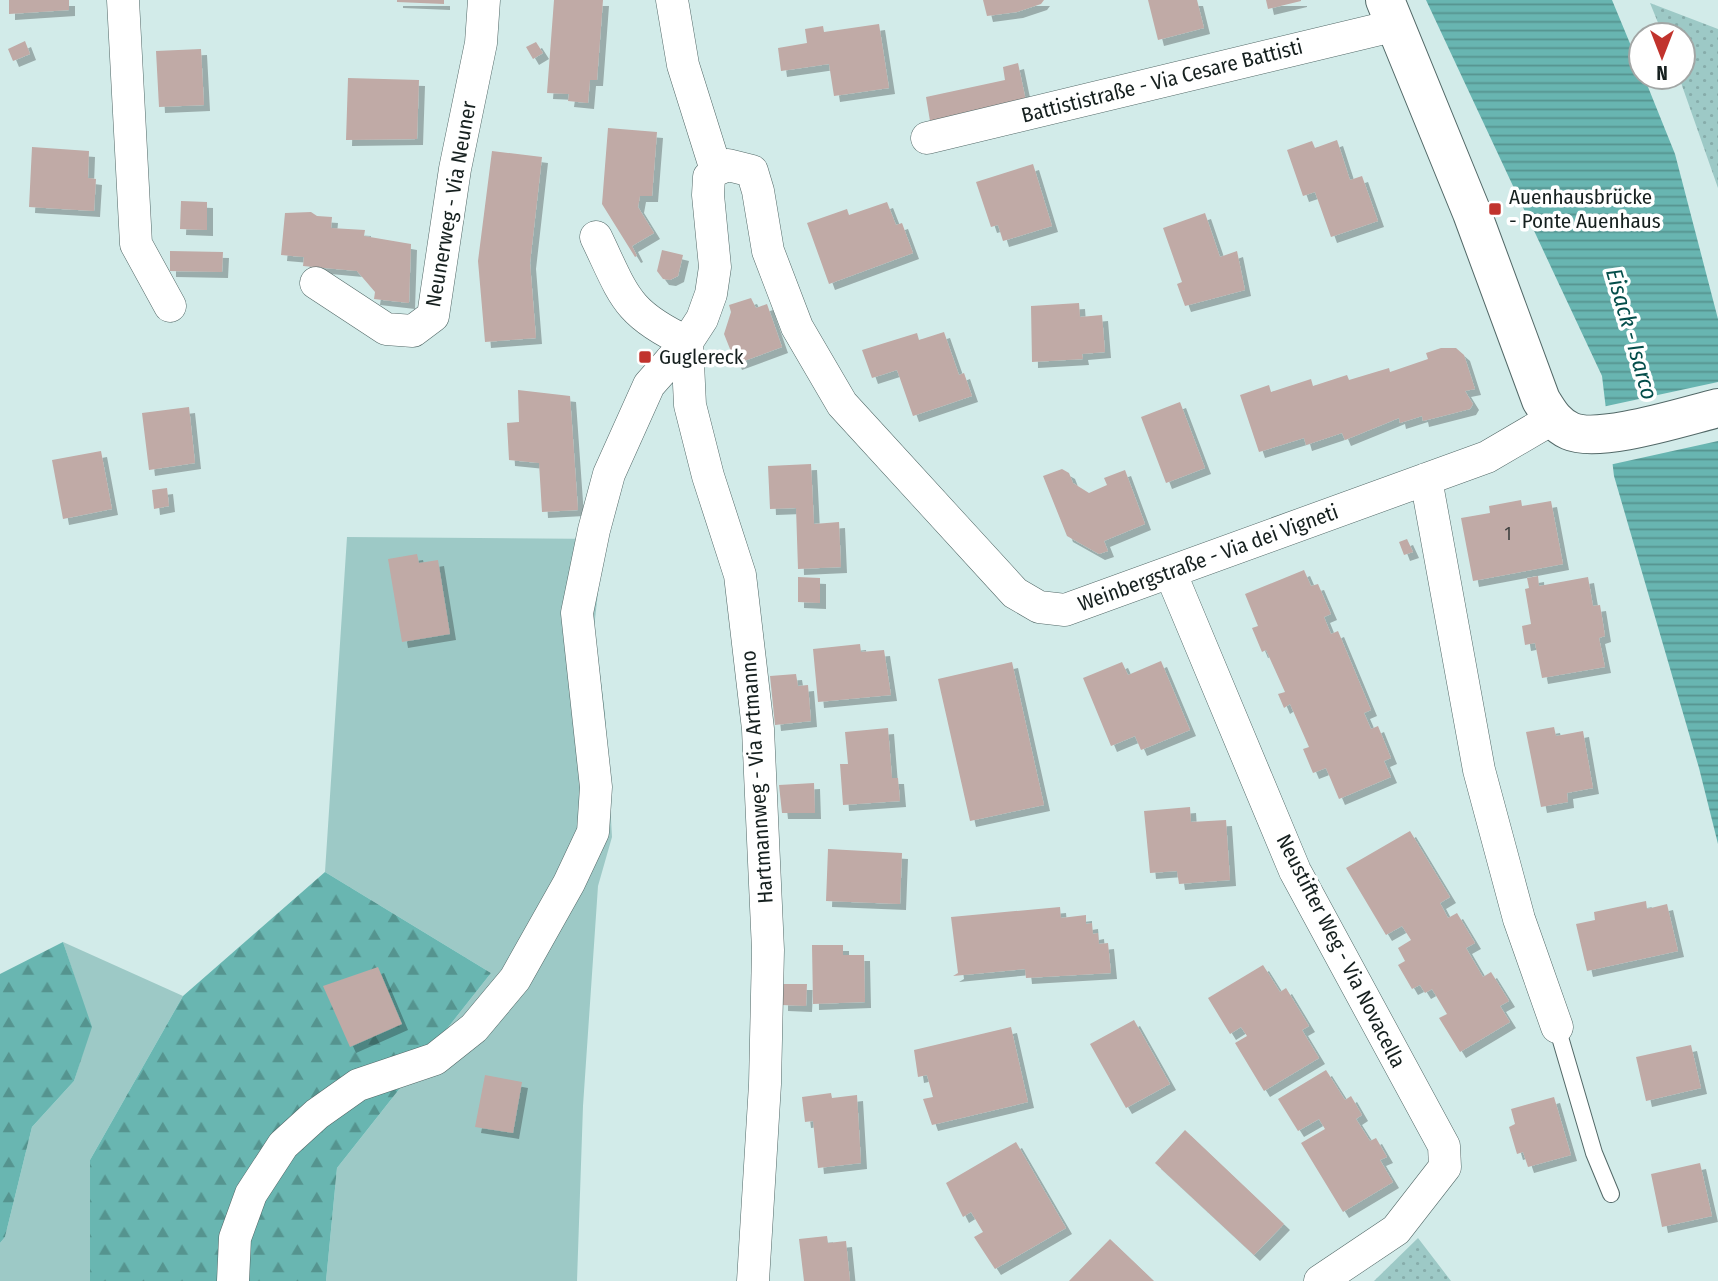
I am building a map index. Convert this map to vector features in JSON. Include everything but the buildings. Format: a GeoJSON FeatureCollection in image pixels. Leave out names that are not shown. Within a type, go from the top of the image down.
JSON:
{"type":"FeatureCollection","features":[{"type":"Feature","properties":{"kind":"street"},"geometry":{"type":"LineString","coordinates":[[123,0],[136,244],[170,306]]}},
{"type":"Feature","properties":{"kind":"street","name":"Neunerweg - Via Neuner"},"geometry":{"type":"LineString","coordinates":[[316,283],[386,329],[413,331],[433,316],[455,169],[481,43],[484,0]]}},
{"type":"Feature","properties":{"kind":"street"},"geometry":{"type":"LineString","coordinates":[[233,1281],[235,1238],[251,1194],[283,1145],[317,1114],[358,1085],[435,1059],[474,1028],[514,979],[569,883],[593,832],[596,787],[577,613],[594,530],[609,474],[649,385],[687,342],[702,318],[711,294],[715,267],[708,194],[709,177],[716,170],[683,65],[672,0]]}},
{"type":"Feature","properties":{"kind":"street","name":"Battististraße - Via Cesare Battisti"},"geometry":{"type":"LineString","coordinates":[[927,138],[1391,12],[1511,314],[1541,400],[1552,419]]}},
{"type":"Feature","properties":{"kind":"street","name":"Weinbergstraße - Via dei Vigneti"},"geometry":{"type":"LineString","coordinates":[[716,170],[728,165],[752,171],[768,251],[787,302],[797,327],[842,404],[1015,593],[1039,607],[1065,610],[1171,574],[1488,457],[1552,419]]}},
{"type":"Feature","properties":{"kind":"street"},"geometry":{"type":"LineString","coordinates":[[596,237],[624,297],[640,316],[687,342]]}},
{"type":"Feature","properties":{"kind":"street","name":"Hartmannweg - Via Artmanno"},"geometry":{"type":"LineString","coordinates":[[687,342],[690,405],[708,476],[740,575],[758,729],[768,950],[765,1084],[753,1281]]}},
{"type":"Feature","properties":{"kind":"street"},"geometry":{"type":"LineString","coordinates":[[1552,419],[1571,432],[1604,435],[1718,408]]}},
{"type":"Feature","properties":{"kind":"street"},"geometry":{"type":"LineString","coordinates":[[1426,479],[1479,770],[1519,919],[1557,1027]]}},
{"type":"Feature","properties":{"kind":"street","name":"Neustifter Weg - Via Novacella"},"geometry":{"type":"LineString","coordinates":[[1171,574],[1295,871],[1444,1146],[1445,1167],[1396,1230],[1320,1281]]}},
{"type":"Feature","properties":{"kind":"lane"},"geometry":{"type":"LineString","coordinates":[[1557,1027],[1594,1153],[1611,1194]]}},
{"type":"Feature","properties":{"kind":"shaded area"},"geometry":{"type":"Polygon","coordinates":[[[1650,3],[1718,29],[1718,188],[1684,91],[1697,91],[1697,21],[1657,21],[1650,3]]]}},
{"type":"Feature","properties":{"kind":"shaded area"},"geometry":{"type":"Polygon","coordinates":[[[347,537],[604,539],[594,628],[605,713],[612,837],[598,886],[583,1106],[577,1281],[326,1281],[337,1168],[491,973],[325,872],[347,537]]]}},
{"type":"Feature","properties":{"kind":"shaded area"},"geometry":{"type":"Polygon","coordinates":[[[63,942],[183,996],[90,1160],[90,1281],[0,1281],[0,1243],[5,1237],[32,1127],[74,1081],[91,1027],[63,942]]]}},
{"type":"Feature","properties":{"kind":"shaded area"},"geometry":{"type":"Polygon","coordinates":[[[1418,1238],[1451,1281],[1374,1281],[1418,1238]]]}},
{"type":"Feature","properties":{"kind":"green space"},"geometry":{"type":"Polygon","coordinates":[[[325,872],[491,973],[337,1168],[326,1281],[90,1281],[90,1160],[183,996],[325,872]]]}},
{"type":"Feature","properties":{"kind":"green space"},"geometry":{"type":"Polygon","coordinates":[[[63,942],[92,1027],[74,1081],[32,1127],[5,1237],[0,1243],[0,974],[63,942]]]}},
{"type":"Feature","properties":{"kind":"water","name":"Eisack - Isarco"},"geometry":{"type":"Polygon","coordinates":[[[1426,0],[1612,0],[1627,36],[1627,91],[1650,91],[1675,154],[1718,319],[1718,844],[1699,768],[1614,476],[1602,376],[1426,0]]]}},
{"type":"Feature","properties":{"kind":"pier"},"geometry":{"type":"Polygon","coordinates":[[[1718,382],[1718,441],[1609,465],[1602,407],[1718,382]]]}},
{"type":"Feature","properties":{"kind":"place","name":"Auenhausbrücke - Ponte Auenhaus"},"geometry":{"type":"Point","coordinates":[1495,209]}},
{"type":"Feature","properties":{"kind":"place","name":"Guglereck"},"geometry":{"type":"Point","coordinates":[645,357]}}]}
